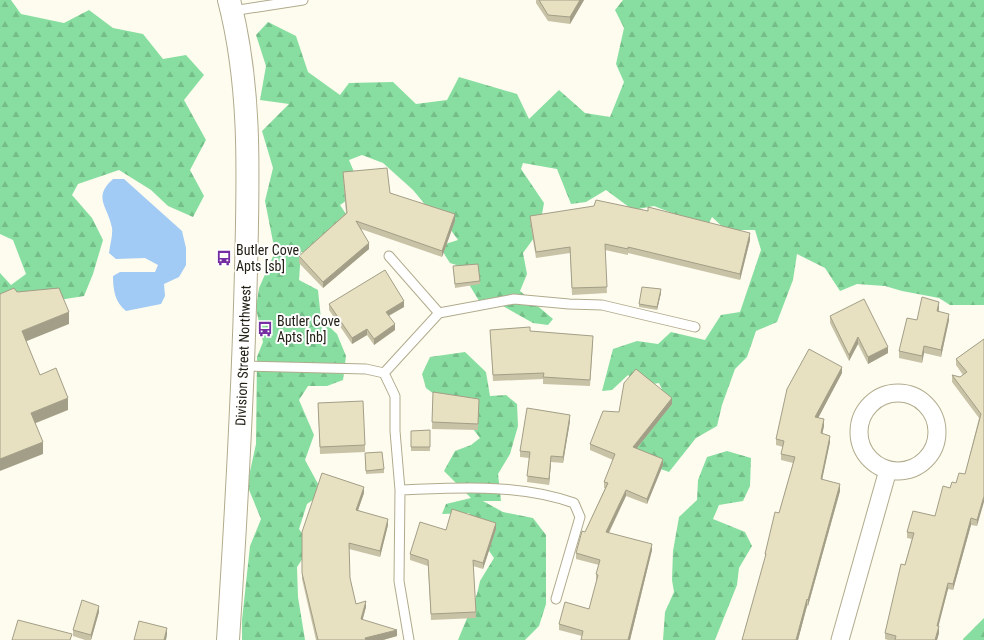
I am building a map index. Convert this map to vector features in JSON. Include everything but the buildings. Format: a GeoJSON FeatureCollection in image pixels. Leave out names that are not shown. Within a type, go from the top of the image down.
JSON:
{"type":"FeatureCollection","features":[{"type":"Feature","properties":{"kind":"street","name":"Division Street Northwest"},"geometry":{"type":"LineString","coordinates":[[228,640],[244,366],[248,164],[244,83],[231,5]]}},
{"type":"Feature","properties":{"kind":"street"},"geometry":{"type":"LineString","coordinates":[[901,392],[914,395],[925,403],[933,413],[937,425],[938,438],[933,451],[925,461],[914,468],[901,471],[888,470],[876,464],[867,456],[861,444],[859,431],[861,419],[867,408],[876,399],[888,394],[901,392]]}},
{"type":"Feature","properties":{"kind":"street"},"geometry":{"type":"LineString","coordinates":[[840,640],[888,470]]}},
{"type":"Feature","properties":{"kind":"lane"},"geometry":{"type":"LineString","coordinates":[[231,5],[303,0]]}},
{"type":"Feature","properties":{"kind":"lane"},"geometry":{"type":"LineString","coordinates":[[389,256],[439,312]]}},
{"type":"Feature","properties":{"kind":"lane"},"geometry":{"type":"LineString","coordinates":[[384,373],[439,312],[514,299],[569,304],[602,305],[696,327]]}},
{"type":"Feature","properties":{"kind":"lane"},"geometry":{"type":"LineString","coordinates":[[244,366],[366,369],[384,373]]}},
{"type":"Feature","properties":{"kind":"lane"},"geometry":{"type":"LineString","coordinates":[[384,373],[395,396],[395,431],[400,490],[399,581],[409,640]]}},
{"type":"Feature","properties":{"kind":"lane"},"geometry":{"type":"LineString","coordinates":[[400,490],[498,489],[539,494],[574,503],[580,517],[556,599]]}},
{"type":"Feature","properties":{"kind":"green space"},"geometry":{"type":"Polygon","coordinates":[[[0,0],[11,0],[21,14],[64,23],[89,10],[113,28],[143,34],[163,59],[186,55],[204,75],[184,100],[206,140],[190,170],[204,196],[193,217],[168,206],[151,190],[119,170],[78,184],[72,195],[92,218],[103,240],[93,274],[84,296],[59,300],[0,299],[0,273],[11,285],[26,274],[13,240],[0,234],[0,0]]]}},
{"type":"Feature","properties":{"kind":"green space"},"geometry":{"type":"Polygon","coordinates":[[[623,0],[984,0],[984,305],[950,305],[939,298],[885,286],[857,284],[840,291],[825,268],[797,254],[793,280],[777,322],[756,331],[747,357],[735,369],[722,405],[717,426],[696,438],[669,472],[644,463],[635,446],[664,394],[659,383],[642,386],[628,375],[612,390],[602,391],[613,349],[637,341],[658,344],[671,332],[705,340],[721,315],[740,312],[761,250],[755,230],[726,230],[712,217],[698,245],[682,217],[654,206],[633,210],[606,190],[586,202],[571,204],[557,169],[523,163],[521,169],[544,203],[539,231],[523,253],[527,274],[520,291],[553,319],[548,325],[533,323],[501,305],[484,309],[470,286],[472,270],[450,263],[439,246],[458,240],[448,226],[428,208],[413,190],[383,163],[362,155],[349,160],[357,179],[356,194],[340,205],[354,226],[323,253],[301,252],[299,280],[318,290],[321,319],[337,334],[346,356],[343,380],[327,386],[308,386],[299,400],[314,435],[305,460],[323,493],[307,504],[299,529],[311,546],[297,567],[298,597],[305,640],[242,640],[242,620],[250,546],[261,519],[247,485],[256,444],[257,357],[263,342],[256,308],[259,288],[275,252],[265,201],[273,168],[262,131],[289,104],[260,100],[266,66],[256,35],[268,22],[296,36],[308,72],[340,95],[349,83],[393,82],[416,104],[447,100],[459,77],[517,94],[529,119],[559,90],[585,113],[610,117],[624,82],[616,64],[624,28],[615,10],[623,0]]]}},
{"type":"Feature","properties":{"kind":"green space"},"geometry":{"type":"Polygon","coordinates":[[[465,352],[486,372],[490,396],[506,395],[517,404],[518,426],[510,454],[498,474],[501,501],[483,501],[503,512],[533,518],[546,535],[546,604],[539,626],[525,640],[458,640],[477,594],[480,581],[494,558],[478,535],[469,513],[442,514],[446,504],[471,498],[444,471],[455,451],[471,445],[480,438],[463,416],[426,388],[422,374],[430,357],[465,352]]]}},
{"type":"Feature","properties":{"kind":"green space"},"geometry":{"type":"Polygon","coordinates":[[[727,451],[751,458],[750,486],[743,501],[719,505],[713,519],[745,532],[752,546],[739,568],[737,585],[715,640],[663,640],[665,612],[674,592],[672,580],[673,551],[679,517],[697,500],[698,480],[707,457],[727,451]]]}},
{"type":"Feature","properties":{"kind":"green space"},"geometry":{"type":"Polygon","coordinates":[[[984,618],[984,640],[963,640],[963,639],[984,618]]]}},
{"type":"Feature","properties":{"kind":"water"},"geometry":{"type":"Polygon","coordinates":[[[113,179],[124,179],[182,231],[186,248],[186,265],[179,277],[164,284],[165,296],[161,304],[126,311],[119,304],[115,295],[113,276],[120,272],[155,272],[158,265],[145,258],[116,259],[109,253],[112,228],[102,197],[103,192],[113,179]]]}},
{"type":"Feature","properties":{"kind":"place","name":"Butler Cove Apts [sb]"},"geometry":{"type":"Point","coordinates":[224,258]}},
{"type":"Feature","properties":{"kind":"place","name":"Butler Cove Apts [nb]"},"geometry":{"type":"Point","coordinates":[265,329]}}]}
